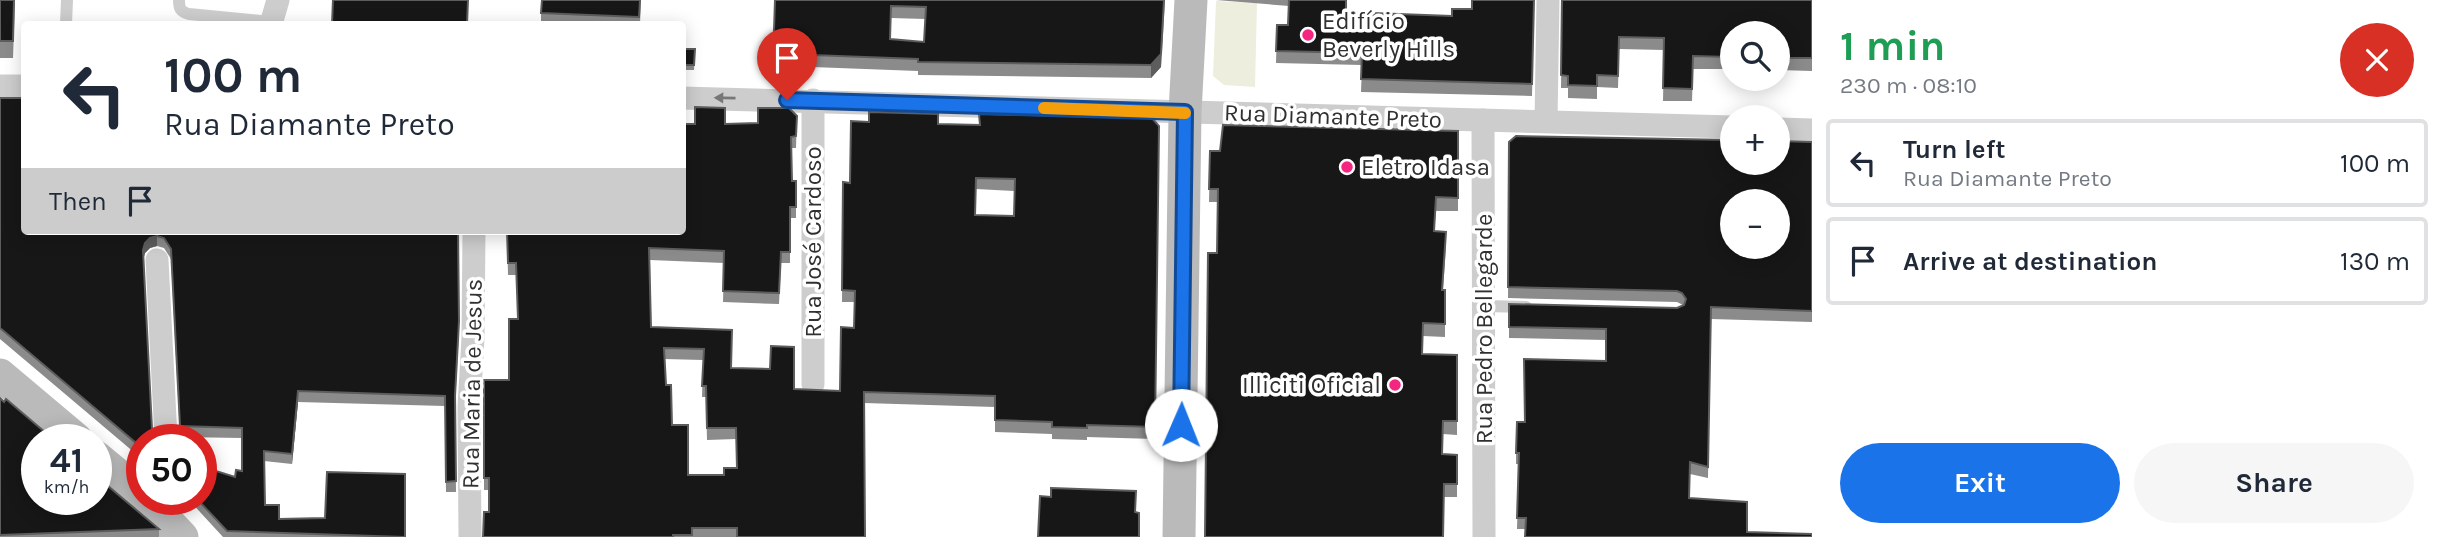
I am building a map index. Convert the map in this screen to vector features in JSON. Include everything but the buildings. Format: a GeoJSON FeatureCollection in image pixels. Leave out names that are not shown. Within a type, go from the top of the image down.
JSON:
{"type":"FeatureCollection","features":[{"type":"Feature","properties":{"kind":"main road"},"geometry":{"type":"LineString","coordinates":[[1179,537],[1185,112],[1191,0]]}},
{"type":"Feature","properties":{"kind":"main road"},"geometry":{"type":"LineString","coordinates":[[0,375],[58,424]]}},
{"type":"Feature","properties":{"kind":"main road"},"geometry":{"type":"LineString","coordinates":[[112,469],[126,480]]}},
{"type":"Feature","properties":{"kind":"main road"},"geometry":{"type":"LineString","coordinates":[[165,515],[182,537]]}},
{"type":"Feature","properties":{"kind":"street"},"geometry":{"type":"LineString","coordinates":[[272,21],[278,0]]}},
{"type":"Feature","properties":{"kind":"street"},"geometry":{"type":"LineString","coordinates":[[1546,121],[1548,0]]}},
{"type":"Feature","properties":{"kind":"street"},"geometry":{"type":"LineString","coordinates":[[0,86],[21,86]]}},
{"type":"Feature","properties":{"kind":"street","name":"Rua Diamante Preto"},"geometry":{"type":"LineString","coordinates":[[686,97],[1720,127]]}},
{"type":"Feature","properties":{"kind":"street","name":"Rua José Cardoso"},"geometry":{"type":"LineString","coordinates":[[813,100],[813,384]]}},
{"type":"Feature","properties":{"kind":"street","name":"Rua Pedro Bellegarde"},"geometry":{"type":"LineString","coordinates":[[1483,120],[1484,537]]}},
{"type":"Feature","properties":{"kind":"street"},"geometry":{"type":"LineString","coordinates":[[1790,129],[1812,130]]}},
{"type":"Feature","properties":{"kind":"street","name":"Rua Maria de Jesus"},"geometry":{"type":"LineString","coordinates":[[470,537],[469,407],[474,235]]}},
{"type":"Feature","properties":{"kind":"street"},"geometry":{"type":"LineString","coordinates":[[157,260],[165,424]]}},
{"type":"Feature","properties":{"kind":"lane"},"geometry":{"type":"LineString","coordinates":[[66,21],[67,0]]}},
{"type":"Feature","properties":{"kind":"lane"},"geometry":{"type":"LineString","coordinates":[[179,0],[179,9],[189,14],[253,21]]}},
{"type":"Feature","properties":{"kind":"lane"},"geometry":{"type":"LineString","coordinates":[[1485,306],[1539,307]]}},
{"type":"Feature","properties":{"kind":"green space"},"geometry":{"type":"Polygon","coordinates":[[[1216,1],[1257,3],[1255,87],[1224,85],[1213,76],[1216,1]]]}},
{"type":"Feature","properties":{"kind":"slow traffic"},"geometry":{"type":"LineString","coordinates":[[1044,108],[1185,113]]}},
{"type":"Feature","properties":{"kind":"place","name":"Edifício Beverly Hills"},"geometry":{"type":"Point","coordinates":[1308,35]}},
{"type":"Feature","properties":{"kind":"place","name":"Eletro Idasa"},"geometry":{"type":"Point","coordinates":[1347,167]}},
{"type":"Feature","properties":{"kind":"place","name":"Illiciti Oficial"},"geometry":{"type":"Point","coordinates":[1395,385]}},
{"type":"Feature","properties":{"kind":"route"},"geometry":{"type":"LineString","coordinates":[[787,100],[1185,112],[1181,425]]}}]}
